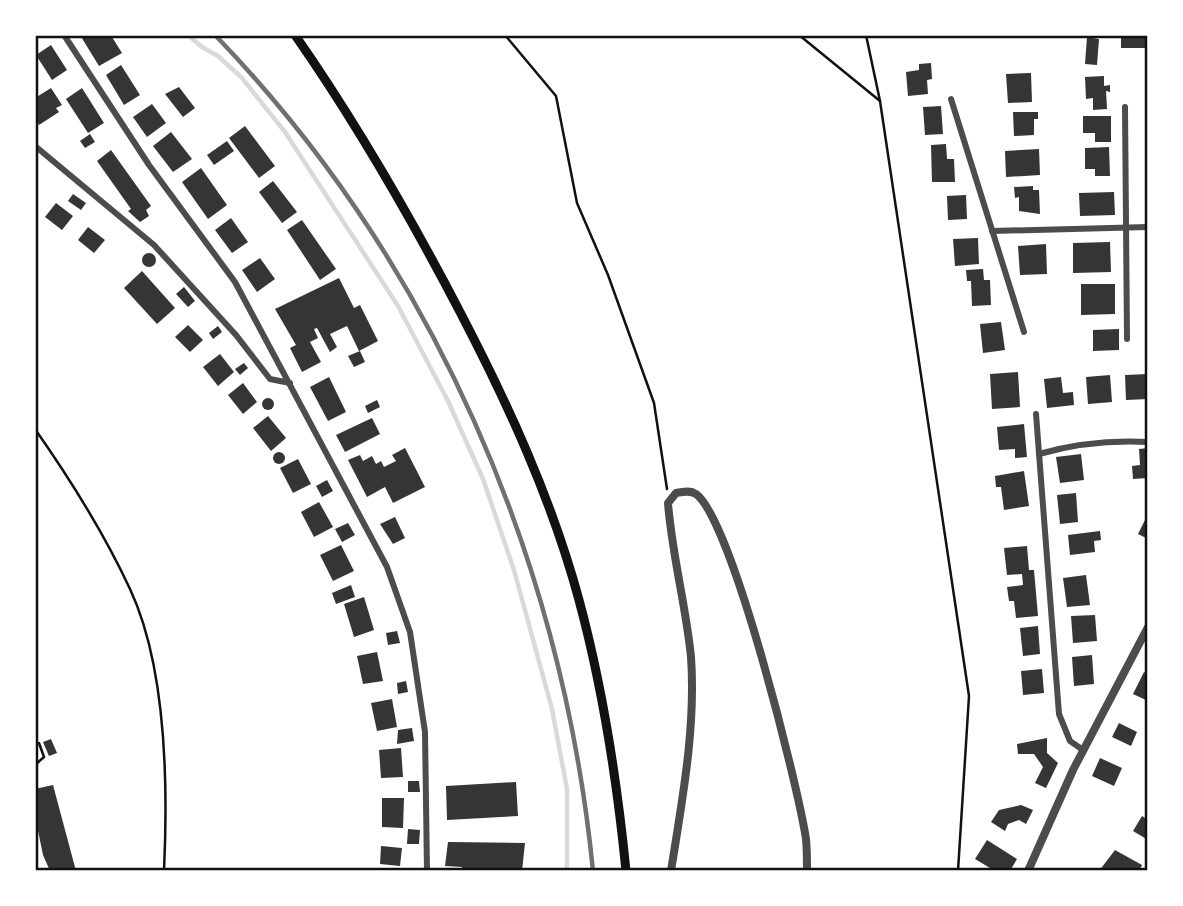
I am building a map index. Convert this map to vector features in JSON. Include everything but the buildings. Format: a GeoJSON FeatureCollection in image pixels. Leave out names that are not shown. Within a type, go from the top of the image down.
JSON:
{"type":"FeatureCollection","features":[{"type":"Feature","properties":{"kind":"main road"},"geometry":{"type":"LineString","coordinates":[[295,35],[378,163],[431,256],[510,414],[549,506],[579,600],[601,699],[615,780],[625,871]]}},
{"type":"Feature","properties":{"kind":"street"},"geometry":{"type":"LineString","coordinates":[[64,35],[149,165],[235,282],[387,566],[404,610],[425,732],[427,871]]}},
{"type":"Feature","properties":{"kind":"street"},"geometry":{"type":"LineString","coordinates":[[951,99],[1024,332]]}},
{"type":"Feature","properties":{"kind":"street"},"geometry":{"type":"LineString","coordinates":[[1125,107],[1127,339]]}},
{"type":"Feature","properties":{"kind":"street"},"geometry":{"type":"LineString","coordinates":[[35,146],[154,245],[236,335],[270,379],[290,383]]}},
{"type":"Feature","properties":{"kind":"street"},"geometry":{"type":"LineString","coordinates":[[992,231],[1148,227]]}},
{"type":"Feature","properties":{"kind":"street"},"geometry":{"type":"LineString","coordinates":[[1036,414],[1059,714],[1070,741],[1083,750]]}},
{"type":"Feature","properties":{"kind":"street"},"geometry":{"type":"LineString","coordinates":[[1039,454],[1064,447],[1099,443],[1148,442]]}},
{"type":"Feature","properties":{"kind":"street"},"geometry":{"type":"LineString","coordinates":[[671,871],[683,796],[690,726],[691,658],[668,503],[676,493],[688,491],[696,494],[705,505],[733,569],[772,692],[806,840],[807,871]]}},
{"type":"Feature","properties":{"kind":"street"},"geometry":{"type":"LineString","coordinates":[[1028,871],[1083,750],[1148,628]]}},
{"type":"Feature","properties":{"kind":"path"},"geometry":{"type":"LineString","coordinates":[[505,35],[556,96],[577,203],[608,275],[654,403],[668,503]]}},
{"type":"Feature","properties":{"kind":"path"},"geometry":{"type":"LineString","coordinates":[[799,35],[880,101]]}},
{"type":"Feature","properties":{"kind":"path"},"geometry":{"type":"LineString","coordinates":[[866,35],[880,101],[970,696],[958,871]]}},
{"type":"Feature","properties":{"kind":"path"},"geometry":{"type":"LineString","coordinates":[[35,429],[62,468],[131,590],[152,657],[166,766],[164,871]]}},
{"type":"Feature","properties":{"kind":"path"},"geometry":{"type":"LineString","coordinates":[[35,765],[44,757],[38,743]]}},
{"type":"Feature","properties":{"kind":"waterway"},"geometry":{"type":"LineString","coordinates":[[188,35],[218,56],[242,78],[285,132],[398,306],[448,401],[483,479],[514,570],[552,709],[567,789],[567,871]]}},
{"type":"Feature","properties":{"kind":"railway"},"geometry":{"type":"LineString","coordinates":[[215,35],[293,123],[362,217],[422,317],[474,421],[517,529],[552,641],[577,755],[593,871]]}}]}
